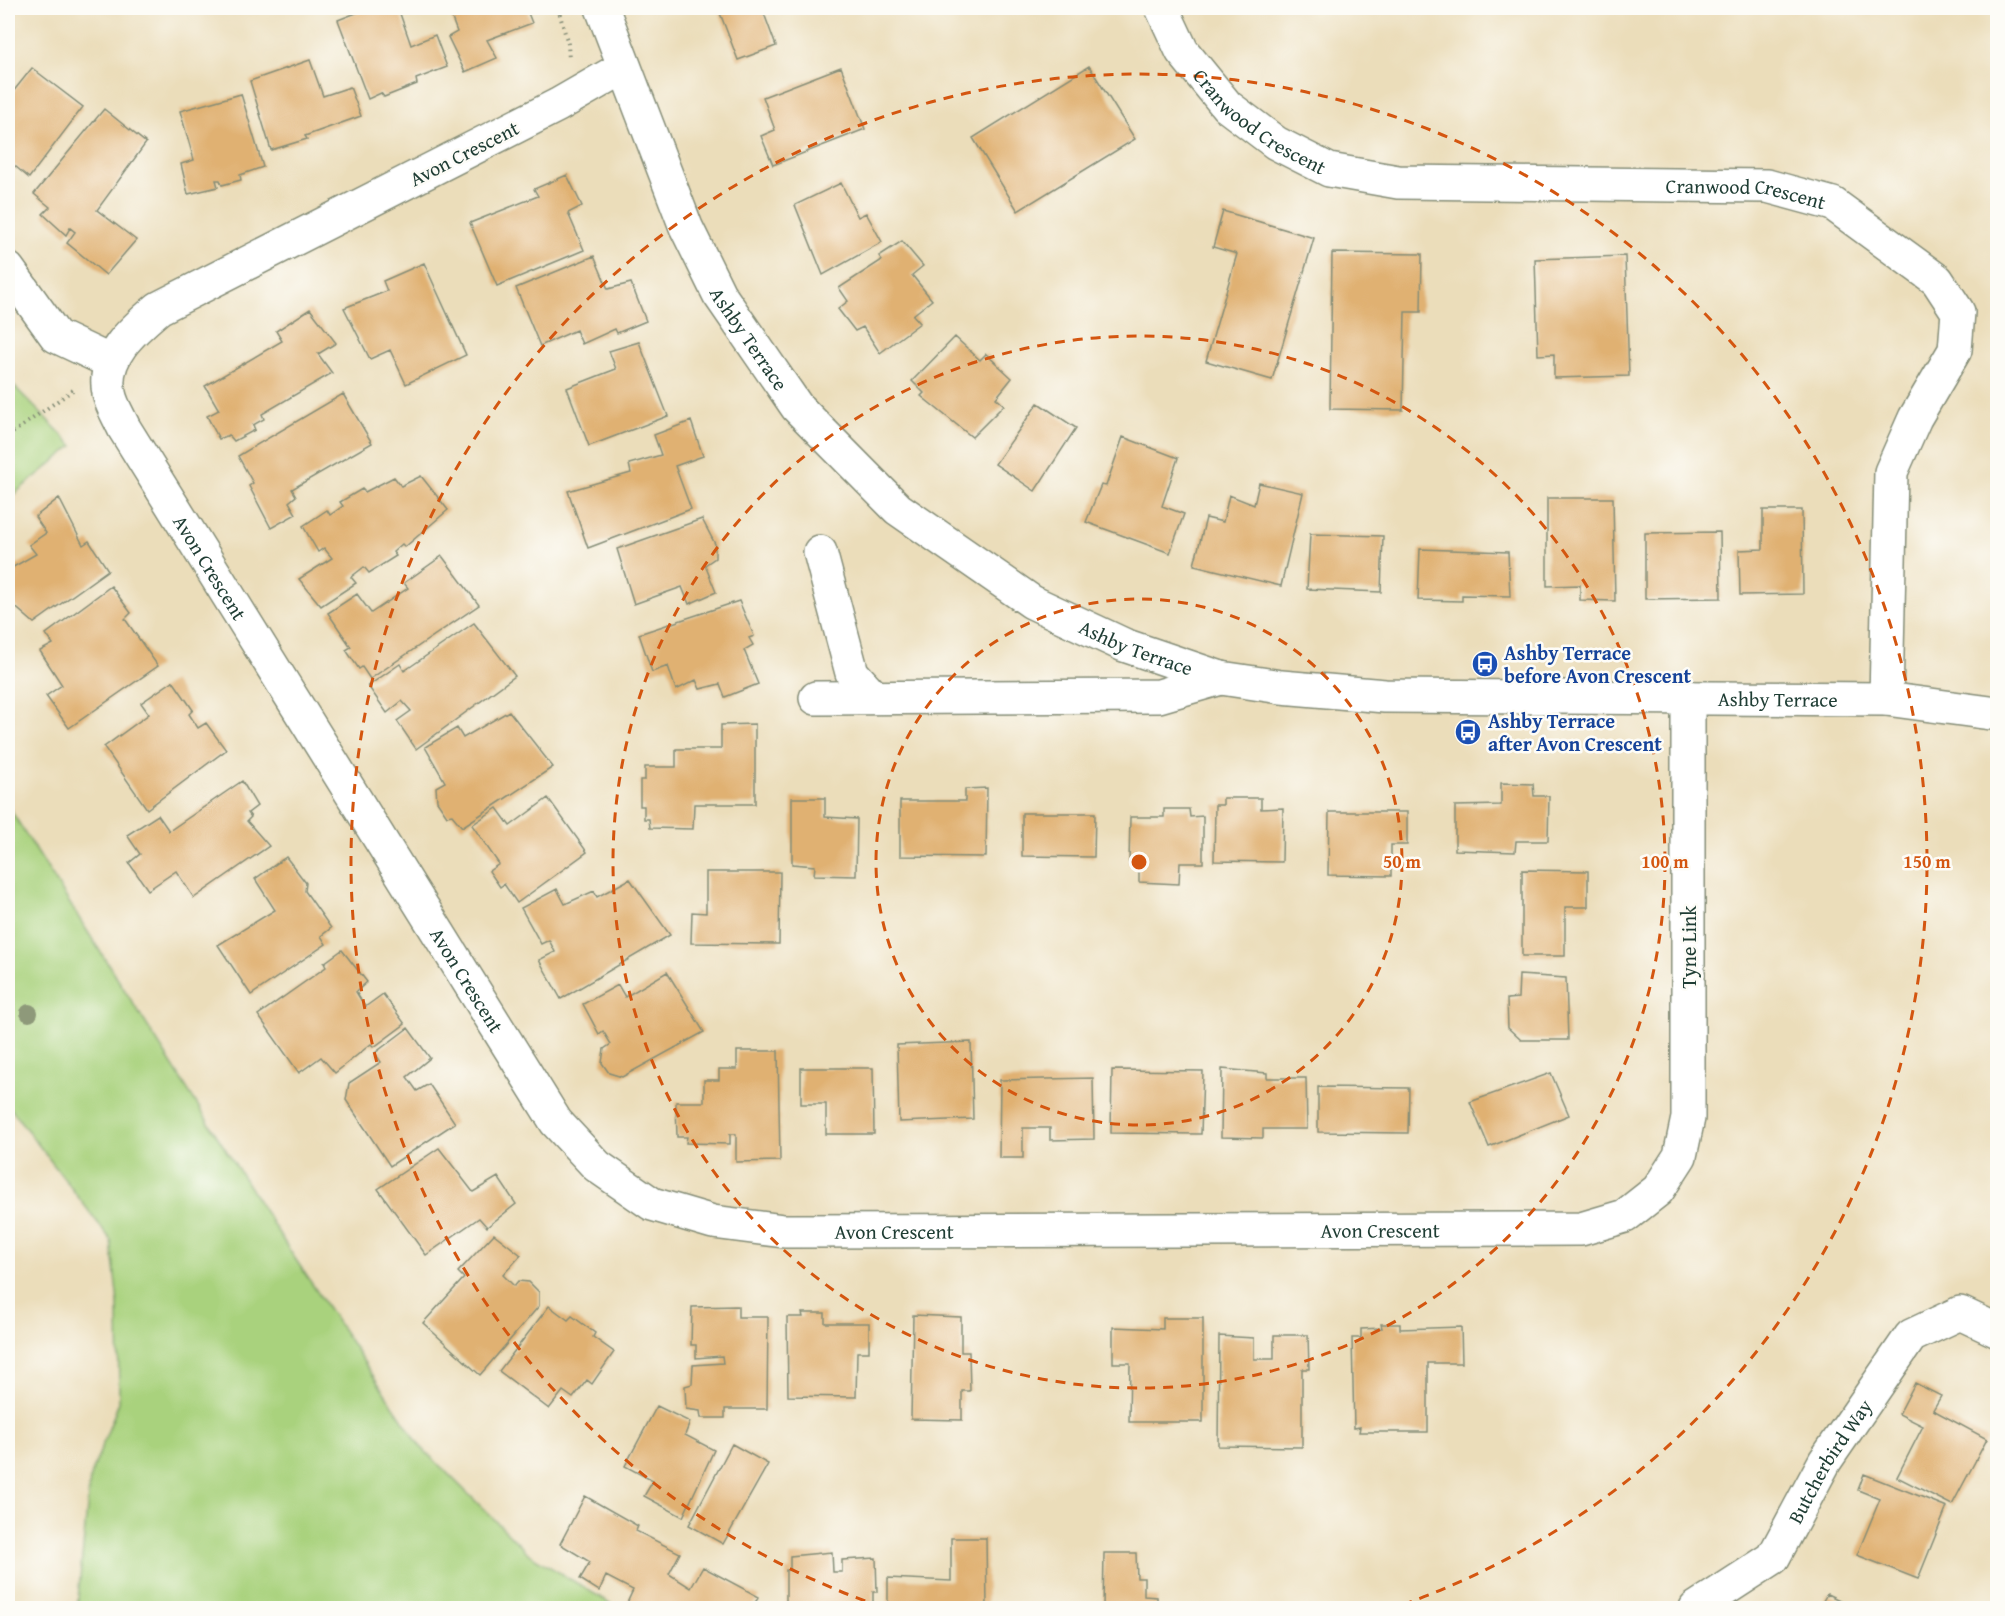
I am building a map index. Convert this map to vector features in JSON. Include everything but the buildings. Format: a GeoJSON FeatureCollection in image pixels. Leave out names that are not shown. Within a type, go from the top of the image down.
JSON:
{"type":"FeatureCollection","features":[{"type":"Feature","properties":{"kind":"street","name":"Ashby Terrace"},"geometry":{"type":"LineString","coordinates":[[602,8],[686,227],[719,294],[797,407],[898,509],[1032,602],[1124,645],[1221,678],[1281,687],[1385,696],[1886,699],[1998,714]]}},
{"type":"Feature","properties":{"kind":"street","name":"Cranwood Crescent"},"geometry":{"type":"LineString","coordinates":[[1162,8],[1182,51],[1227,106],[1276,143],[1329,170],[1398,182],[1767,186],[1833,204],[1937,280],[1958,312],[1955,350],[1915,418],[1891,472],[1886,699]]}},
{"type":"Feature","properties":{"kind":"street","name":"Avon Crescent"},"geometry":{"type":"LineString","coordinates":[[624,67],[558,105],[159,308],[128,334],[111,362],[108,393],[124,428],[556,1122],[597,1167],[652,1204],[713,1222],[784,1231],[1581,1229],[1625,1216],[1658,1190]]}},
{"type":"Feature","properties":{"kind":"street"},"geometry":{"type":"LineString","coordinates":[[8,269],[56,336],[111,362]]}},
{"type":"Feature","properties":{"kind":"street"},"geometry":{"type":"LineString","coordinates":[[820,552],[852,673],[873,696]]}},
{"type":"Feature","properties":{"kind":"street"},"geometry":{"type":"LineString","coordinates":[[816,698],[1160,696],[1221,678]]}},
{"type":"Feature","properties":{"kind":"street","name":"Tyne Link"},"geometry":{"type":"LineString","coordinates":[[1658,1190],[1680,1156],[1688,1118],[1688,697]]}},
{"type":"Feature","properties":{"kind":"street","name":"Butcherbird Way"},"geometry":{"type":"LineString","coordinates":[[1696,1608],[1773,1558],[1825,1461],[1911,1336],[1960,1313],[1998,1331]]}},
{"type":"Feature","properties":{"kind":"path"},"geometry":{"type":"LineString","coordinates":[[558,8],[568,44],[568,67]]}},
{"type":"Feature","properties":{"kind":"path"},"geometry":{"type":"LineString","coordinates":[[8,436],[111,362]]}},
{"type":"Feature","properties":{"kind":"green space"},"geometry":{"type":"Polygon","coordinates":[[[8,380],[73,446],[8,499],[8,380]]]}},
{"type":"Feature","properties":{"kind":"green space"},"geometry":{"type":"Polygon","coordinates":[[[8,806],[290,1251],[420,1446],[530,1555],[618,1608],[77,1608],[90,1478],[119,1402],[118,1303],[111,1240],[8,1105],[8,806]]]}},
{"type":"Feature","properties":{"kind":"place","name":"Ashby Terrace before Avon Crescent"},"geometry":{"type":"Point","coordinates":[1485,664]}},
{"type":"Feature","properties":{"kind":"place","name":"Ashby Terrace after Avon Crescent"},"geometry":{"type":"Point","coordinates":[1468,732]}}]}
